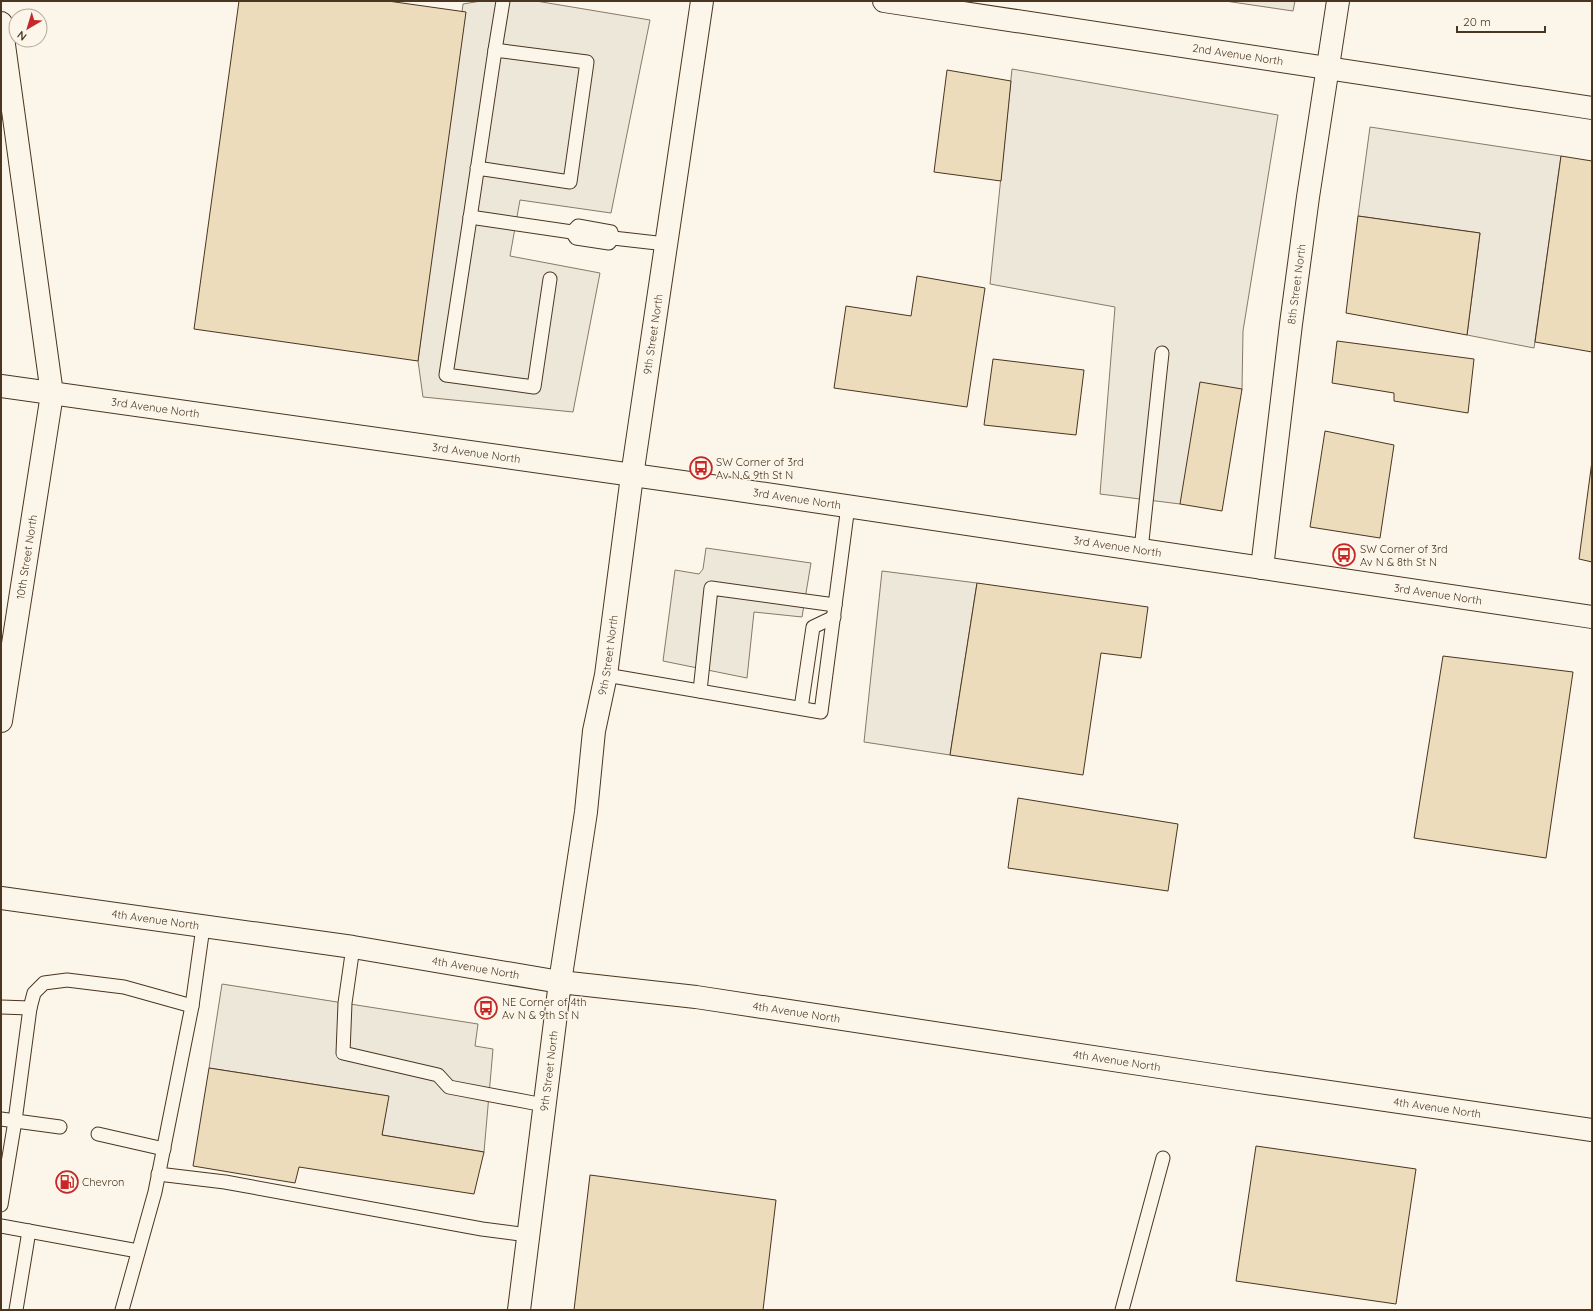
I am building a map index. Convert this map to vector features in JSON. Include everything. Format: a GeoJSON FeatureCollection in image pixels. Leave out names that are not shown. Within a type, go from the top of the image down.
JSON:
{"type":"FeatureCollection","features":[{"type":"Feature","properties":{"kind":"main road","name":"9th Street North"},"geometry":{"type":"LineString","coordinates":[[519,1310],[560,982],[586,812],[594,731],[606,675],[632,476],[702,1]]}},
{"type":"Feature","properties":{"kind":"main road","name":"2nd Avenue North"},"geometry":{"type":"LineString","coordinates":[[884,1],[1592,108]]}},
{"type":"Feature","properties":{"kind":"main road","name":"8th Street North"},"geometry":{"type":"LineString","coordinates":[[1262,568],[1295,292],[1338,1]]}},
{"type":"Feature","properties":{"kind":"main road","name":"10th Street North"},"geometry":{"type":"LineString","coordinates":[[1,22],[52,394],[1,721]]}},
{"type":"Feature","properties":{"kind":"main road","name":"3rd Avenue North"},"geometry":{"type":"LineString","coordinates":[[1,386],[848,506],[1592,617]]}},
{"type":"Feature","properties":{"kind":"main road","name":"4th Avenue North"},"geometry":{"type":"LineString","coordinates":[[1,898],[353,947],[560,982],[696,997],[1239,1079],[1592,1130]]}},
{"type":"Feature","properties":{"kind":"lane"},"geometry":{"type":"LineString","coordinates":[[503,1],[446,375],[534,387],[550,279]]}},
{"type":"Feature","properties":{"kind":"lane"},"geometry":{"type":"LineString","coordinates":[[477,168],[570,182],[587,62],[495,50]]}},
{"type":"Feature","properties":{"kind":"lane"},"geometry":{"type":"LineString","coordinates":[[470,217],[572,232],[578,226],[611,232],[613,238],[666,244]]}},
{"type":"Feature","properties":{"kind":"lane"},"geometry":{"type":"LineString","coordinates":[[1141,550],[1162,353]]}},
{"type":"Feature","properties":{"kind":"lane"},"geometry":{"type":"LineString","coordinates":[[606,675],[822,712],[848,506]]}},
{"type":"Feature","properties":{"kind":"lane"},"geometry":{"type":"LineString","coordinates":[[700,691],[711,588],[834,611]]}},
{"type":"Feature","properties":{"kind":"lane"},"geometry":{"type":"LineString","coordinates":[[801,708],[813,627],[834,611]]}},
{"type":"Feature","properties":{"kind":"lane"},"geometry":{"type":"LineString","coordinates":[[122,1310],[155,1192],[192,1006],[203,927]]}},
{"type":"Feature","properties":{"kind":"lane"},"geometry":{"type":"LineString","coordinates":[[353,947],[342,1053],[438,1075],[450,1087],[544,1105]]}},
{"type":"Feature","properties":{"kind":"lane"},"geometry":{"type":"LineString","coordinates":[[1,1205],[15,1121],[30,1008],[34,993],[44,983],[67,980],[124,987],[192,1006]]}},
{"type":"Feature","properties":{"kind":"lane"},"geometry":{"type":"LineString","coordinates":[[1,1007],[30,1008]]}},
{"type":"Feature","properties":{"kind":"lane"},"geometry":{"type":"LineString","coordinates":[[1,1119],[60,1127]]}},
{"type":"Feature","properties":{"kind":"lane"},"geometry":{"type":"LineString","coordinates":[[98,1134],[164,1149]]}},
{"type":"Feature","properties":{"kind":"lane"},"geometry":{"type":"LineString","coordinates":[[1122,1310],[1163,1158]]}},
{"type":"Feature","properties":{"kind":"lane"},"geometry":{"type":"LineString","coordinates":[[158,1174],[225,1182],[482,1229],[528,1234]]}},
{"type":"Feature","properties":{"kind":"lane"},"geometry":{"type":"LineString","coordinates":[[1,1226],[138,1251]]}},
{"type":"Feature","properties":{"kind":"lane"},"geometry":{"type":"LineString","coordinates":[[16,1310],[29,1231]]}},
{"type":"Feature","properties":{"kind":"shaded area"},"geometry":{"type":"Polygon","coordinates":[[[481,1],[536,1],[650,20],[611,213],[520,200],[510,256],[600,273],[573,412],[423,397],[418,361],[463,4],[481,1]]]}},
{"type":"Feature","properties":{"kind":"shaded area"},"geometry":{"type":"Polygon","coordinates":[[[1225,1],[1295,1],[1293,11],[1225,1]]]}},
{"type":"Feature","properties":{"kind":"shaded area"},"geometry":{"type":"Polygon","coordinates":[[[1012,69],[1278,115],[1243,331],[1242,389],[1180,504],[1100,494],[1115,307],[990,284],[1012,69]]]}},
{"type":"Feature","properties":{"kind":"shaded area"},"geometry":{"type":"Polygon","coordinates":[[[1370,127],[1561,156],[1534,348],[1467,335],[1480,233],[1358,216],[1370,127]]]}},
{"type":"Feature","properties":{"kind":"shaded area"},"geometry":{"type":"Polygon","coordinates":[[[706,548],[811,563],[802,617],[754,612],[747,678],[663,661],[675,570],[699,574],[703,569],[706,548]]]}},
{"type":"Feature","properties":{"kind":"shaded area"},"geometry":{"type":"Polygon","coordinates":[[[882,571],[977,583],[950,755],[864,742],[882,571]]]}},
{"type":"Feature","properties":{"kind":"shaded area"},"geometry":{"type":"Polygon","coordinates":[[[222,984],[478,1024],[475,1046],[493,1049],[484,1152],[382,1135],[388,1096],[209,1068],[222,984]]]}},
{"type":"Feature","properties":{"kind":"building"},"geometry":{"type":"Polygon","coordinates":[[[239,1],[388,1],[466,12],[418,361],[194,329],[239,1]]]}},
{"type":"Feature","properties":{"kind":"building"},"geometry":{"type":"Polygon","coordinates":[[[947,70],[1011,81],[1001,181],[934,172],[947,70]]]}},
{"type":"Feature","properties":{"kind":"building"},"geometry":{"type":"Polygon","coordinates":[[[1561,156],[1592,161],[1592,352],[1535,342],[1561,156]]]}},
{"type":"Feature","properties":{"kind":"building"},"geometry":{"type":"Polygon","coordinates":[[[1358,216],[1480,233],[1467,335],[1346,313],[1358,216]]]}},
{"type":"Feature","properties":{"kind":"building"},"geometry":{"type":"Polygon","coordinates":[[[917,276],[985,288],[967,407],[834,388],[846,306],[911,316],[917,276]]]}},
{"type":"Feature","properties":{"kind":"building"},"geometry":{"type":"Polygon","coordinates":[[[1337,341],[1474,359],[1468,413],[1394,401],[1394,393],[1332,383],[1337,341]]]}},
{"type":"Feature","properties":{"kind":"building"},"geometry":{"type":"Polygon","coordinates":[[[993,359],[1084,370],[1076,435],[984,425],[993,359]]]}},
{"type":"Feature","properties":{"kind":"building"},"geometry":{"type":"Polygon","coordinates":[[[1200,382],[1242,389],[1222,511],[1180,504],[1200,382]]]}},
{"type":"Feature","properties":{"kind":"building"},"geometry":{"type":"Polygon","coordinates":[[[1325,431],[1394,445],[1380,538],[1310,527],[1325,431]]]}},
{"type":"Feature","properties":{"kind":"building"},"geometry":{"type":"Polygon","coordinates":[[[1592,461],[1592,562],[1579,559],[1592,461]]]}},
{"type":"Feature","properties":{"kind":"building"},"geometry":{"type":"Polygon","coordinates":[[[977,583],[1148,607],[1141,658],[1101,653],[1083,775],[950,755],[977,583]]]}},
{"type":"Feature","properties":{"kind":"building"},"geometry":{"type":"Polygon","coordinates":[[[1443,656],[1573,672],[1546,858],[1414,838],[1443,656]]]}},
{"type":"Feature","properties":{"kind":"building"},"geometry":{"type":"Polygon","coordinates":[[[1018,798],[1178,824],[1168,891],[1008,868],[1018,798]]]}},
{"type":"Feature","properties":{"kind":"building"},"geometry":{"type":"Polygon","coordinates":[[[209,1068],[389,1096],[382,1135],[484,1152],[474,1194],[299,1167],[295,1183],[193,1166],[209,1068]]]}},
{"type":"Feature","properties":{"kind":"building"},"geometry":{"type":"Polygon","coordinates":[[[1256,1146],[1416,1169],[1396,1304],[1236,1281],[1256,1146]]]}},
{"type":"Feature","properties":{"kind":"building"},"geometry":{"type":"Polygon","coordinates":[[[590,1175],[776,1200],[763,1310],[574,1310],[590,1175]]]}},
{"type":"Feature","properties":{"kind":"place","name":"SW Corner of 3rd Av N & 9th St N"},"geometry":{"type":"Point","coordinates":[701,468]}},
{"type":"Feature","properties":{"kind":"place","name":"SW Corner of 3rd Av N & 8th St N"},"geometry":{"type":"Point","coordinates":[1344,555]}},
{"type":"Feature","properties":{"kind":"place","name":"NE Corner of 4th Av N & 9th St N"},"geometry":{"type":"Point","coordinates":[486,1008]}},
{"type":"Feature","properties":{"kind":"place","name":"Chevron"},"geometry":{"type":"Point","coordinates":[67,1182]}}]}
